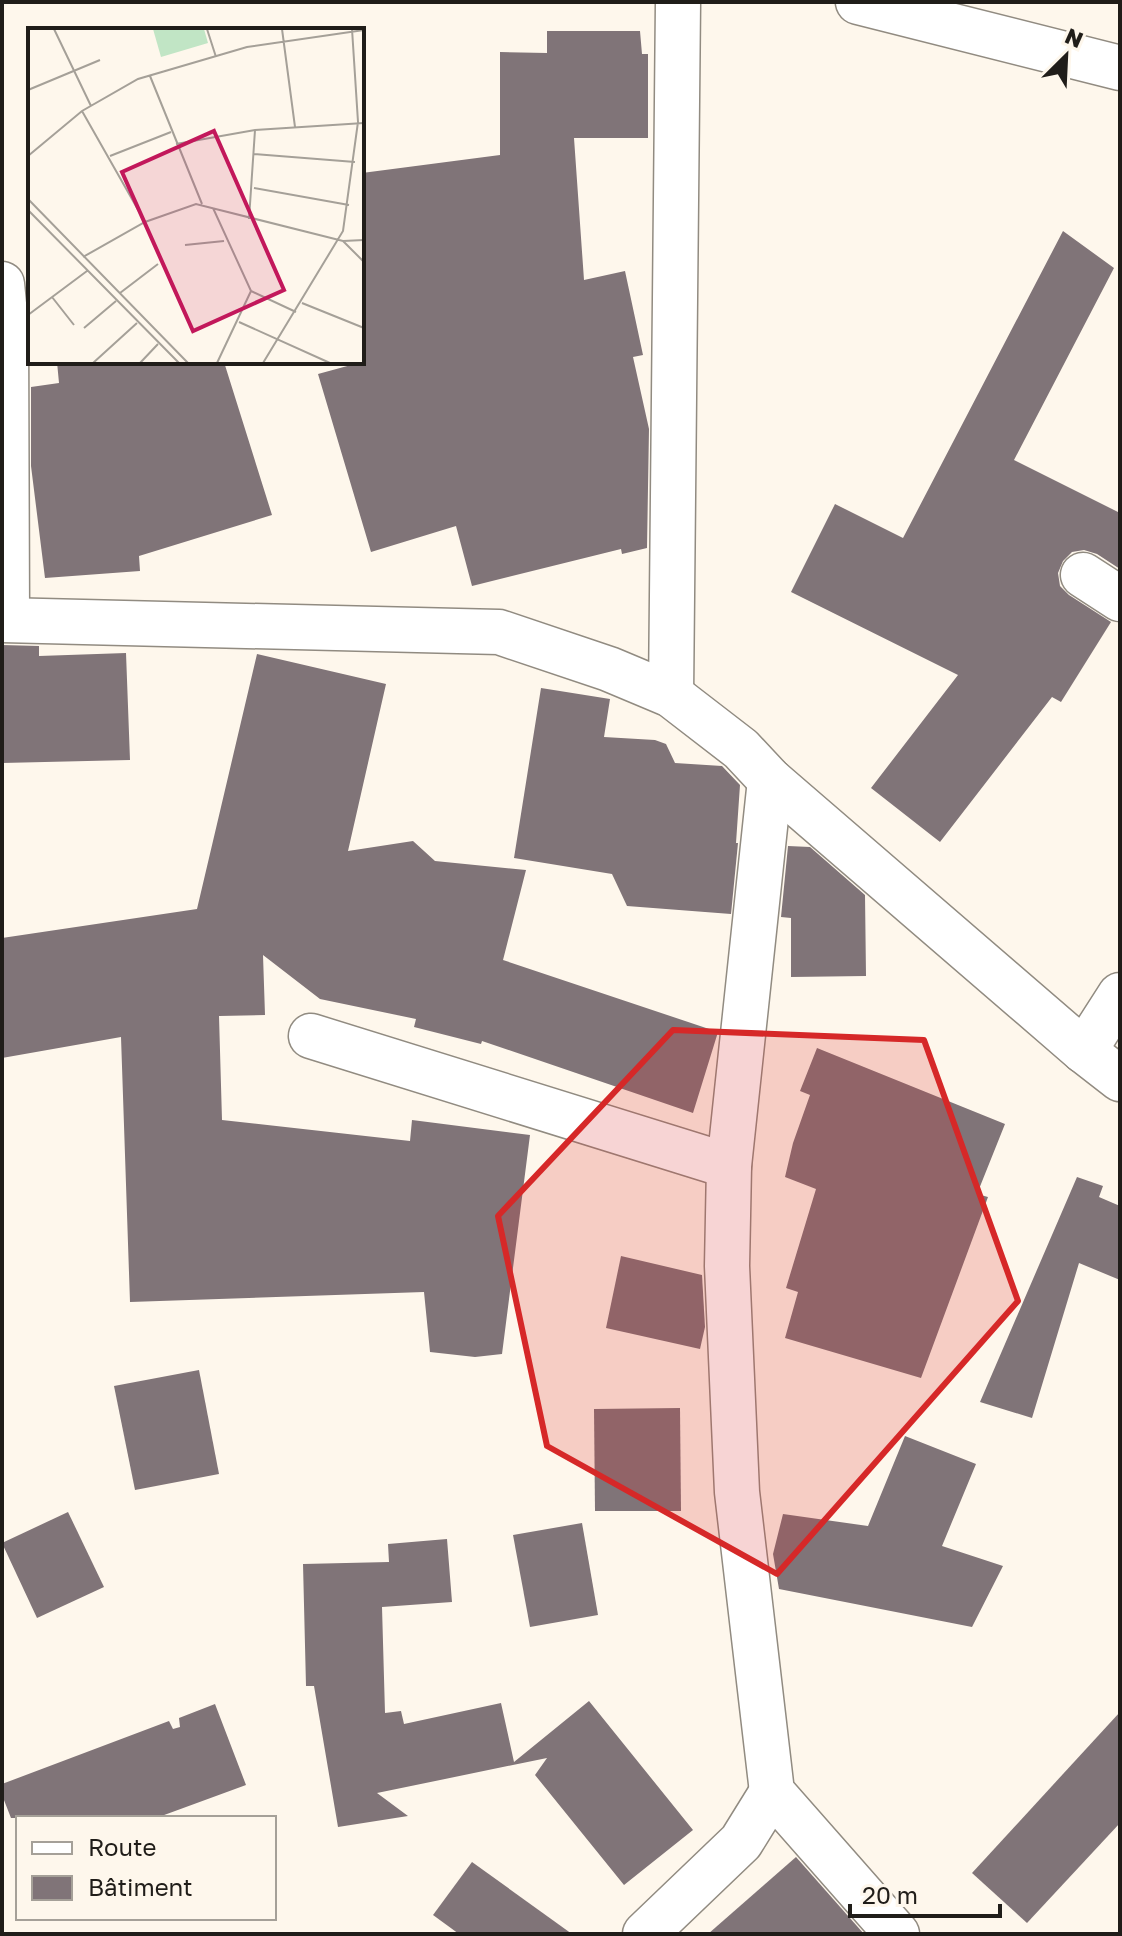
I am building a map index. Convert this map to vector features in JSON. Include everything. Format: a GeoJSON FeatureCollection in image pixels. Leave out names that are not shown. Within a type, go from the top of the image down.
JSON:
{"type":"FeatureCollection","features":[{"type":"Feature","properties":{"kind":"street"},"geometry":{"type":"LineString","coordinates":[[671,695],[678,2]]}},
{"type":"Feature","properties":{"kind":"street"},"geometry":{"type":"LineString","coordinates":[[858,2],[1120,68]]}},
{"type":"Feature","properties":{"kind":"street"},"geometry":{"type":"LineString","coordinates":[[2,284],[6,324],[5,620],[499,632],[609,669],[671,695],[741,749],[770,780],[1120,1079]]}},
{"type":"Feature","properties":{"kind":"street"},"geometry":{"type":"LineString","coordinates":[[1083,575],[1120,599]]}},
{"type":"Feature","properties":{"kind":"street"},"geometry":{"type":"LineString","coordinates":[[770,780],[729,1166],[727,1266],[737,1492],[772,1792],[897,1934]]}},
{"type":"Feature","properties":{"kind":"street"},"geometry":{"type":"LineString","coordinates":[[1084,1051],[1120,995]]}},
{"type":"Feature","properties":{"kind":"street"},"geometry":{"type":"LineString","coordinates":[[311,1036],[729,1166]]}},
{"type":"Feature","properties":{"kind":"street"},"geometry":{"type":"LineString","coordinates":[[645,1934],[741,1842],[772,1792]]}},
{"type":"Feature","properties":{"kind":"highlighted area"},"geometry":{"type":"Polygon","coordinates":[[[673,1030],[924,1040],[1018,1301],[777,1574],[547,1446],[498,1216],[673,1030]]]}},
{"type":"Feature","properties":{"kind":"building"},"geometry":{"type":"Polygon","coordinates":[[[547,31],[640,31],[642,54],[648,54],[648,138],[574,138],[584,280],[625,271],[643,355],[633,357],[649,429],[647,548],[622,554],[621,549],[472,586],[456,526],[371,552],[318,374],[364,364],[364,173],[500,155],[500,52],[547,53],[547,31]]]}},
{"type":"Feature","properties":{"kind":"building"},"geometry":{"type":"Polygon","coordinates":[[[1063,231],[1114,268],[1014,460],[1120,513],[1120,569],[1097,554],[1084,550],[1072,552],[1063,561],[1058,573],[1060,586],[1069,595],[1111,622],[1061,702],[1052,697],[940,842],[871,788],[958,675],[791,592],[835,504],[903,538],[1063,231]]]}},
{"type":"Feature","properties":{"kind":"building"},"geometry":{"type":"Polygon","coordinates":[[[57,364],[225,364],[272,515],[139,556],[140,571],[45,578],[31,466],[31,387],[59,383],[57,364]]]}},
{"type":"Feature","properties":{"kind":"building"},"geometry":{"type":"Polygon","coordinates":[[[2,645],[39,646],[39,656],[126,653],[130,760],[2,763],[2,645]]]}},
{"type":"Feature","properties":{"kind":"building"},"geometry":{"type":"Polygon","coordinates":[[[257,654],[386,684],[348,851],[413,841],[435,861],[526,870],[503,960],[718,1032],[693,1113],[482,1041],[481,1044],[414,1027],[416,1019],[320,999],[263,955],[265,1015],[219,1016],[222,1120],[410,1141],[412,1120],[530,1135],[502,1354],[475,1357],[430,1352],[424,1292],[130,1302],[121,1037],[2,1058],[2,938],[197,909],[257,654]]]}},
{"type":"Feature","properties":{"kind":"building"},"geometry":{"type":"Polygon","coordinates":[[[541,688],[610,699],[604,737],[655,740],[666,744],[675,763],[722,766],[740,785],[731,914],[627,906],[612,874],[514,858],[541,688]]]}},
{"type":"Feature","properties":{"kind":"building"},"geometry":{"type":"Polygon","coordinates":[[[788,846],[810,847],[865,895],[866,976],[791,977],[791,918],[781,917],[788,846]]]}},
{"type":"Feature","properties":{"kind":"building"},"geometry":{"type":"Polygon","coordinates":[[[817,1048],[1005,1124],[977,1194],[988,1197],[921,1378],[785,1338],[798,1292],[786,1288],[816,1189],[785,1177],[810,1095],[800,1091],[817,1048]]]}},
{"type":"Feature","properties":{"kind":"building"},"geometry":{"type":"Polygon","coordinates":[[[1077,1177],[1103,1186],[1099,1197],[1120,1206],[1120,1280],[1079,1263],[1032,1418],[980,1402],[1077,1177]]]}},
{"type":"Feature","properties":{"kind":"building"},"geometry":{"type":"Polygon","coordinates":[[[621,1256],[702,1275],[705,1327],[700,1349],[606,1328],[621,1256]]]}},
{"type":"Feature","properties":{"kind":"building"},"geometry":{"type":"Polygon","coordinates":[[[199,1370],[219,1474],[135,1490],[114,1386],[199,1370]]]}},
{"type":"Feature","properties":{"kind":"building"},"geometry":{"type":"Polygon","coordinates":[[[680,1408],[681,1511],[595,1511],[594,1409],[680,1408]]]}},
{"type":"Feature","properties":{"kind":"building"},"geometry":{"type":"Polygon","coordinates":[[[905,1436],[976,1464],[942,1546],[1003,1566],[972,1627],[779,1589],[773,1554],[783,1514],[868,1526],[905,1436]]]}},
{"type":"Feature","properties":{"kind":"building"},"geometry":{"type":"Polygon","coordinates":[[[68,1512],[104,1587],[37,1618],[2,1543],[68,1512]]]}},
{"type":"Feature","properties":{"kind":"building"},"geometry":{"type":"Polygon","coordinates":[[[582,1523],[598,1615],[530,1627],[513,1535],[582,1523]]]}},
{"type":"Feature","properties":{"kind":"building"},"geometry":{"type":"Polygon","coordinates":[[[447,1539],[452,1602],[382,1607],[385,1713],[401,1711],[404,1724],[501,1703],[514,1762],[589,1701],[693,1830],[624,1885],[535,1775],[547,1758],[377,1793],[408,1816],[338,1827],[314,1686],[306,1686],[303,1564],[389,1562],[388,1544],[447,1539]]]}},
{"type":"Feature","properties":{"kind":"building"},"geometry":{"type":"Polygon","coordinates":[[[215,1704],[246,1785],[161,1816],[11,1818],[2,1795],[2,1784],[169,1721],[173,1729],[180,1727],[179,1718],[215,1704]]]}},
{"type":"Feature","properties":{"kind":"building"},"geometry":{"type":"Polygon","coordinates":[[[1120,1712],[1120,1823],[1027,1923],[972,1873],[1120,1712]]]}},
{"type":"Feature","properties":{"kind":"building"},"geometry":{"type":"Polygon","coordinates":[[[796,1857],[864,1934],[708,1934],[796,1857]]]}},
{"type":"Feature","properties":{"kind":"building"},"geometry":{"type":"Polygon","coordinates":[[[472,1862],[572,1934],[459,1934],[433,1915],[472,1862]]]}}]}
